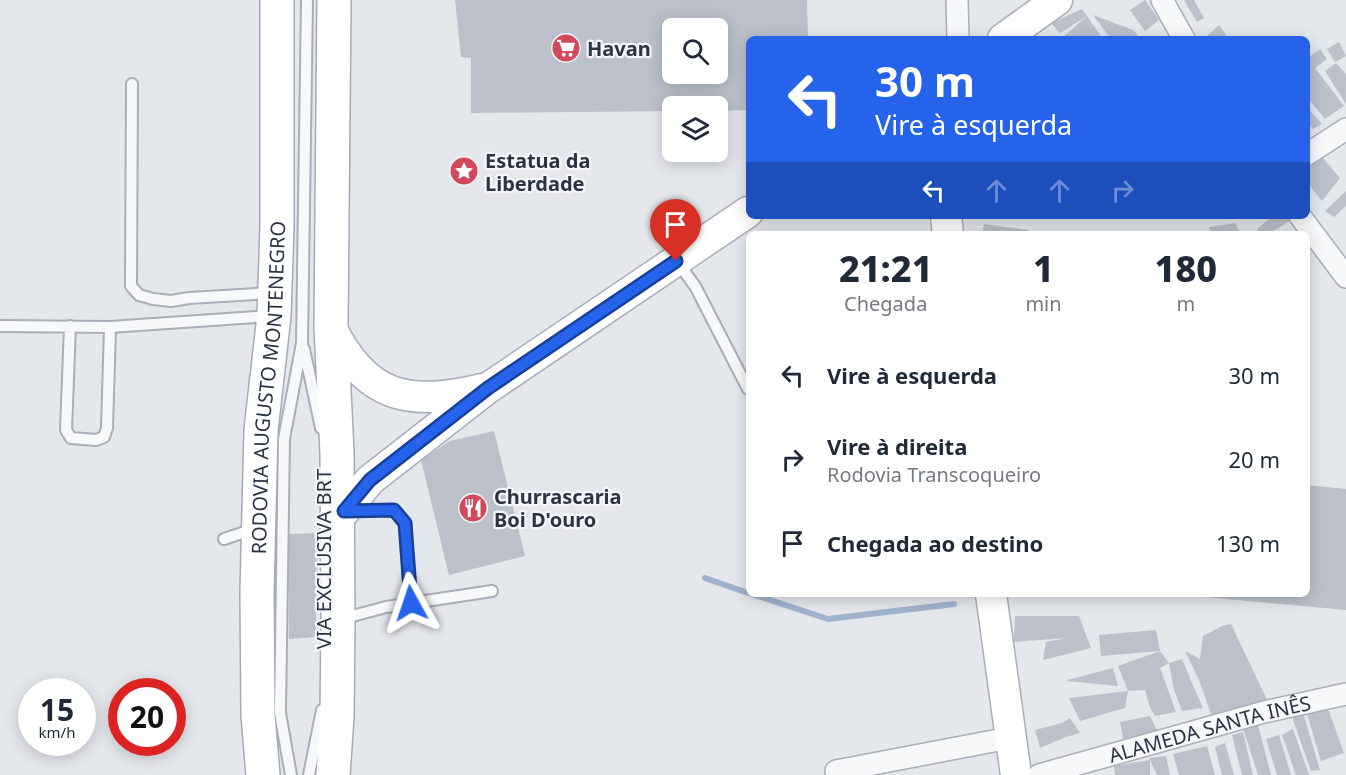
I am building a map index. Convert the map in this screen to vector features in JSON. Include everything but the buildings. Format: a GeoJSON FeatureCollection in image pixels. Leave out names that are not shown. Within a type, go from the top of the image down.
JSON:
{"type":"FeatureCollection","features":[{"type":"Feature","properties":{"kind":"main road","name":"RODOVIA AUGUSTO MONTENEGRO"},"geometry":{"type":"LineString","coordinates":[[263,775],[258,715],[257,592],[261,430],[274,304],[277,226],[277,0]]}},
{"type":"Feature","properties":{"kind":"main road"},"geometry":{"type":"LineString","coordinates":[[333,775],[337,717],[341,515],[331,327],[334,0]]}},
{"type":"Feature","properties":{"kind":"main road"},"geometry":{"type":"LineString","coordinates":[[1007,36],[1057,0]]}},
{"type":"Feature","properties":{"kind":"main road"},"geometry":{"type":"LineString","coordinates":[[341,515],[370,480],[488,388],[746,213]]}},
{"type":"Feature","properties":{"kind":"main road"},"geometry":{"type":"LineString","coordinates":[[331,327],[339,343],[357,368],[381,388],[402,396],[421,397],[465,394],[488,388]]}},
{"type":"Feature","properties":{"kind":"main road"},"geometry":{"type":"LineString","coordinates":[[992,597],[1009,738],[1016,775]]}},
{"type":"Feature","properties":{"kind":"street"},"geometry":{"type":"LineString","coordinates":[[957,0],[957,36]]}},
{"type":"Feature","properties":{"kind":"street"},"geometry":{"type":"LineString","coordinates":[[1162,0],[1182,36]]}},
{"type":"Feature","properties":{"kind":"street"},"geometry":{"type":"LineString","coordinates":[[1310,152],[1346,129]]}},
{"type":"Feature","properties":{"kind":"street"},"geometry":{"type":"LineString","coordinates":[[1302,219],[1343,269]]}},
{"type":"Feature","properties":{"kind":"street","name":"ALAMEDA SANTA INÊS"},"geometry":{"type":"LineString","coordinates":[[1039,775],[1264,712],[1346,694]]}},
{"type":"Feature","properties":{"kind":"street"},"geometry":{"type":"LineString","coordinates":[[836,771],[1009,738]]}},
{"type":"Feature","properties":{"kind":"lane","name":"VIA EXCLUSIVA BRT"},"geometry":{"type":"LineString","coordinates":[[291,775],[280,713],[284,439],[302,343],[307,0]]}},
{"type":"Feature","properties":{"kind":"lane"},"geometry":{"type":"LineString","coordinates":[[132,84],[131,286],[139,295],[153,299],[171,301],[189,298],[274,304]]}},
{"type":"Feature","properties":{"kind":"lane"},"geometry":{"type":"LineString","coordinates":[[676,261],[694,286],[746,385]]}},
{"type":"Feature","properties":{"kind":"lane"},"geometry":{"type":"LineString","coordinates":[[0,326],[110,327],[274,304]]}},
{"type":"Feature","properties":{"kind":"lane"},"geometry":{"type":"LineString","coordinates":[[70,326],[66,430],[71,438],[96,440],[104,436],[107,429],[110,327]]}},
{"type":"Feature","properties":{"kind":"lane","name":"VIA EXCLUSIVA BRT"},"geometry":{"type":"LineString","coordinates":[[302,343],[323,437]]}},
{"type":"Feature","properties":{"kind":"lane"},"geometry":{"type":"LineString","coordinates":[[341,515],[394,510],[405,523],[411,603]]}},
{"type":"Feature","properties":{"kind":"lane"},"geometry":{"type":"LineString","coordinates":[[224,539],[260,527]]}},
{"type":"Feature","properties":{"kind":"lane"},"geometry":{"type":"LineString","coordinates":[[338,620],[386,607],[492,591]]}},
{"type":"Feature","properties":{"kind":"lane"},"geometry":{"type":"LineString","coordinates":[[309,775],[322,711],[322,700]]}},
{"type":"Feature","properties":{"kind":"waterway"},"geometry":{"type":"LineString","coordinates":[[705,578],[746,592]]}},
{"type":"Feature","properties":{"kind":"waterway"},"geometry":{"type":"LineString","coordinates":[[761,597],[828,619],[954,604]]}},
{"type":"Feature","properties":{"kind":"place","name":"Havan"},"geometry":{"type":"Point","coordinates":[566,48]}},
{"type":"Feature","properties":{"kind":"place","name":"Estatua da Liberdade"},"geometry":{"type":"Point","coordinates":[464,171]}},
{"type":"Feature","properties":{"kind":"place","name":"Churrascaria Boi D'ouro"},"geometry":{"type":"Point","coordinates":[473,508]}},
{"type":"Feature","properties":{"kind":"route"},"geometry":{"type":"LineString","coordinates":[[411,603],[405,523],[394,510],[344,511],[370,480],[488,388],[676,261]]}}]}
